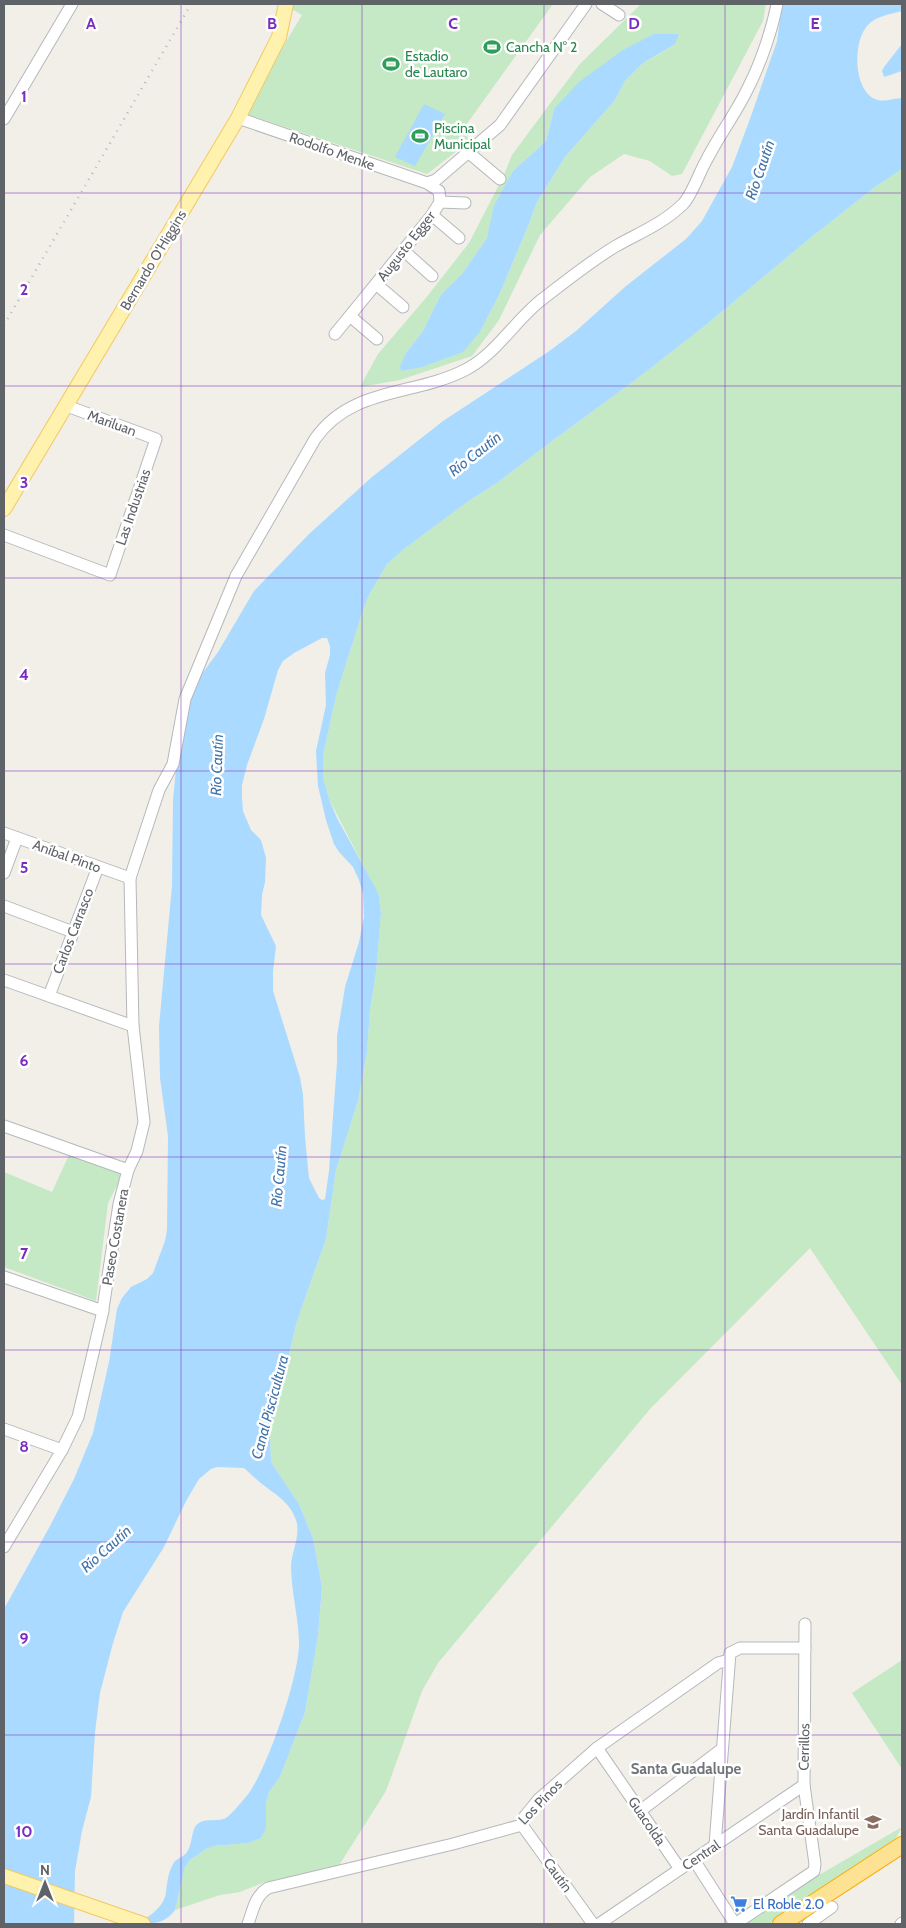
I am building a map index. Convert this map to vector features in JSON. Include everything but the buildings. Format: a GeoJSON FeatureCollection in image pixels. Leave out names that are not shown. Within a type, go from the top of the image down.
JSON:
{"type":"FeatureCollection","features":[{"type":"Feature","properties":{"kind":"highway"},"geometry":{"type":"LineString","coordinates":[[781,1924],[902,1844]]}},
{"type":"Feature","properties":{"kind":"main road","name":"Bernardo O'Higgins"},"geometry":{"type":"LineString","coordinates":[[4,509],[238,118],[279,37],[286,4]]}},
{"type":"Feature","properties":{"kind":"main road"},"geometry":{"type":"LineString","coordinates":[[4,1876],[143,1924]]}},
{"type":"Feature","properties":{"kind":"street"},"geometry":{"type":"LineString","coordinates":[[4,119],[9,99],[72,4]]}},
{"type":"Feature","properties":{"kind":"street"},"geometry":{"type":"LineString","coordinates":[[427,183],[436,180],[500,125],[586,4]]}},
{"type":"Feature","properties":{"kind":"street"},"geometry":{"type":"LineString","coordinates":[[602,4],[619,15]]}},
{"type":"Feature","properties":{"kind":"street","name":"Paseo Costanera"},"geometry":{"type":"LineString","coordinates":[[4,1547],[62,1450],[78,1417],[88,1376],[102,1311],[119,1204],[128,1170],[137,1151],[144,1122],[134,1026],[130,878],[159,790],[173,764],[185,699],[236,576],[319,433],[338,414],[355,404],[438,382],[479,362],[529,309],[583,267],[668,218],[685,203],[706,160],[750,86],[774,22],[777,4]]}},
{"type":"Feature","properties":{"kind":"street","name":"Rodolfo Menke"},"geometry":{"type":"LineString","coordinates":[[238,118],[427,183]]}},
{"type":"Feature","properties":{"kind":"street"},"geometry":{"type":"LineString","coordinates":[[468,152],[500,179]]}},
{"type":"Feature","properties":{"kind":"street","name":"Augusto Egger"},"geometry":{"type":"LineString","coordinates":[[335,334],[404,251],[440,202],[438,191],[427,183]]}},
{"type":"Feature","properties":{"kind":"street"},"geometry":{"type":"LineString","coordinates":[[440,202],[465,203]]}},
{"type":"Feature","properties":{"kind":"street"},"geometry":{"type":"LineString","coordinates":[[432,215],[458,238]]}},
{"type":"Feature","properties":{"kind":"street"},"geometry":{"type":"LineString","coordinates":[[404,251],[432,276]]}},
{"type":"Feature","properties":{"kind":"street"},"geometry":{"type":"LineString","coordinates":[[376,284],[404,307]]}},
{"type":"Feature","properties":{"kind":"street"},"geometry":{"type":"LineString","coordinates":[[350,316],[377,339]]}},
{"type":"Feature","properties":{"kind":"street","name":"Mariluan"},"geometry":{"type":"LineString","coordinates":[[67,406],[156,439]]}},
{"type":"Feature","properties":{"kind":"street","name":"Las Industrias"},"geometry":{"type":"LineString","coordinates":[[4,535],[110,575],[156,439]]}},
{"type":"Feature","properties":{"kind":"street","name":"Aníbal Pinto"},"geometry":{"type":"LineString","coordinates":[[4,833],[130,878]]}},
{"type":"Feature","properties":{"kind":"street"},"geometry":{"type":"LineString","coordinates":[[4,873],[17,838]]}},
{"type":"Feature","properties":{"kind":"street","name":"Carlos Carrasco"},"geometry":{"type":"LineString","coordinates":[[49,996],[98,867]]}},
{"type":"Feature","properties":{"kind":"street"},"geometry":{"type":"LineString","coordinates":[[4,906],[73,932]]}},
{"type":"Feature","properties":{"kind":"street"},"geometry":{"type":"LineString","coordinates":[[4,980],[134,1026]]}},
{"type":"Feature","properties":{"kind":"street"},"geometry":{"type":"LineString","coordinates":[[4,1126],[128,1170]]}},
{"type":"Feature","properties":{"kind":"street"},"geometry":{"type":"LineString","coordinates":[[4,1277],[102,1311]]}},
{"type":"Feature","properties":{"kind":"street"},"geometry":{"type":"LineString","coordinates":[[4,1429],[62,1450]]}},
{"type":"Feature","properties":{"kind":"street","name":"Cerrillos"},"geometry":{"type":"LineString","coordinates":[[735,1924],[814,1869],[804,1785],[805,1624]]}},
{"type":"Feature","properties":{"kind":"street","name":"Los Pinos"},"geometry":{"type":"LineString","coordinates":[[248,1924],[257,1899],[261,1892],[268,1888],[522,1825],[525,1816],[538,1800],[597,1748],[740,1648],[805,1648]]}},
{"type":"Feature","properties":{"kind":"street"},"geometry":{"type":"LineString","coordinates":[[715,1845],[729,1656]]}},
{"type":"Feature","properties":{"kind":"street","name":"Guacolda"},"geometry":{"type":"LineString","coordinates":[[597,1748],[680,1869]]}},
{"type":"Feature","properties":{"kind":"street"},"geometry":{"type":"LineString","coordinates":[[640,1811],[722,1749]]}},
{"type":"Feature","properties":{"kind":"street","name":"Central"},"geometry":{"type":"LineString","coordinates":[[599,1924],[804,1785]]}},
{"type":"Feature","properties":{"kind":"street","name":"Cautín"},"geometry":{"type":"LineString","coordinates":[[522,1825],[593,1924]]}},
{"type":"Feature","properties":{"kind":"street"},"geometry":{"type":"LineString","coordinates":[[694,1860],[735,1924]]}},
{"type":"Feature","properties":{"kind":"street"},"geometry":{"type":"LineString","coordinates":[[808,1924],[832,1907]]}},
{"type":"Feature","properties":{"kind":"green space","name":"Estadio de Lautaro"},"geometry":{"type":"Polygon","coordinates":[[[288,4],[553,4],[461,132],[471,140],[427,174],[243,113],[302,15],[288,7],[288,4]]]}},
{"type":"Feature","properties":{"kind":"green space"},"geometry":{"type":"Polygon","coordinates":[[[641,4],[766,4],[763,21],[682,174],[672,176],[650,161],[624,154],[590,177],[540,235],[499,320],[472,356],[400,380],[360,387],[378,354],[469,243],[503,177],[512,155],[580,64],[641,4]],[[675,45],[554,109],[546,141],[513,171],[495,206],[487,238],[462,274],[441,294],[423,331],[406,353],[462,352],[480,332],[500,293],[537,202],[565,157],[615,100],[625,81],[643,63],[675,45]]]}},
{"type":"Feature","properties":{"kind":"green space"},"geometry":{"type":"Polygon","coordinates":[[[902,169],[902,1385],[810,1248],[650,1409],[438,1663],[422,1691],[386,1791],[338,1867],[265,1882],[240,1892],[220,1895],[175,1910],[185,1867],[190,1860],[214,1846],[248,1843],[261,1838],[264,1833],[266,1802],[269,1792],[280,1777],[305,1712],[318,1636],[322,1587],[313,1538],[299,1504],[271,1462],[270,1434],[297,1321],[326,1239],[336,1170],[358,1101],[367,1052],[381,913],[379,896],[329,799],[323,777],[323,756],[336,696],[369,595],[387,564],[404,549],[470,500],[497,483],[634,381],[706,325],[809,239],[875,187],[902,169]]]}},
{"type":"Feature","properties":{"kind":"green space"},"geometry":{"type":"Polygon","coordinates":[[[69,1155],[124,1172],[108,1203],[96,1301],[4,1267],[4,1172],[52,1192],[69,1155]]]}},
{"type":"Feature","properties":{"kind":"green space"},"geometry":{"type":"Polygon","coordinates":[[[902,1660],[902,1769],[852,1693],[902,1660]]]}},
{"type":"Feature","properties":{"kind":"green space"},"geometry":{"type":"Polygon","coordinates":[[[902,1827],[896,1838],[769,1924],[742,1924],[812,1879],[902,1827]]]}},
{"type":"Feature","properties":{"kind":"water"},"geometry":{"type":"Polygon","coordinates":[[[782,4],[902,4],[902,11],[879,17],[867,26],[862,33],[859,43],[858,65],[862,86],[868,94],[878,100],[902,98],[902,169],[875,187],[809,239],[706,325],[634,381],[497,483],[470,500],[387,564],[369,595],[363,610],[336,696],[323,756],[323,777],[337,818],[379,896],[381,913],[367,1052],[358,1101],[336,1170],[326,1239],[297,1321],[270,1434],[271,1462],[299,1504],[313,1538],[322,1587],[318,1636],[305,1712],[280,1777],[269,1792],[266,1802],[266,1827],[264,1833],[261,1838],[248,1843],[214,1846],[190,1860],[185,1867],[175,1910],[171,1915],[162,1921],[136,1924],[150,1915],[162,1903],[165,1898],[171,1867],[176,1860],[187,1852],[195,1827],[201,1822],[226,1818],[249,1793],[257,1780],[274,1741],[295,1674],[299,1640],[291,1565],[297,1537],[296,1520],[284,1501],[244,1468],[217,1467],[211,1469],[199,1479],[186,1501],[164,1547],[123,1612],[113,1643],[100,1693],[95,1732],[91,1797],[82,1831],[75,1871],[74,1924],[4,1924],[4,1609],[74,1479],[93,1433],[109,1362],[117,1309],[122,1298],[131,1287],[147,1279],[153,1273],[165,1241],[167,1230],[168,1136],[160,1078],[159,1026],[172,886],[173,800],[176,769],[186,713],[196,682],[218,652],[254,591],[309,534],[372,477],[443,421],[548,352],[576,331],[626,286],[686,239],[702,221],[732,167],[777,41],[782,4]],[[322,638],[283,661],[278,670],[242,785],[243,811],[251,830],[261,840],[266,858],[261,915],[276,946],[273,991],[300,1077],[309,1178],[319,1198],[322,1200],[325,1199],[329,1171],[337,1063],[337,1036],[345,987],[359,942],[364,917],[363,894],[359,880],[353,867],[334,844],[318,786],[316,751],[326,705],[325,673],[330,655],[330,646],[327,638],[322,638]]]}},
{"type":"Feature","properties":{"kind":"water"},"geometry":{"type":"Polygon","coordinates":[[[654,34],[679,34],[675,44],[643,63],[625,81],[615,100],[565,157],[537,202],[500,293],[480,332],[463,352],[422,367],[401,371],[400,366],[406,353],[423,331],[441,294],[462,274],[487,238],[494,206],[513,171],[546,141],[554,109],[579,82],[623,50],[654,34]]]}},
{"type":"Feature","properties":{"kind":"water"},"geometry":{"type":"Polygon","coordinates":[[[902,44],[902,71],[884,77],[882,71],[884,67],[902,44]]]}},
{"type":"Feature","properties":{"kind":"water","name":"Piscina Municipal"},"geometry":{"type":"Polygon","coordinates":[[[424,104],[445,114],[415,166],[395,157],[424,104]]]}},
{"type":"Feature","properties":{"kind":"railway"},"geometry":{"type":"LineString","coordinates":[[4,325],[191,4]]}},
{"type":"Feature","properties":{"kind":"place","name":"Cancha N° 2"},"geometry":{"type":"Point","coordinates":[492,47]}},
{"type":"Feature","properties":{"kind":"place","name":"Estadio de Lautaro"},"geometry":{"type":"Point","coordinates":[391,64]}},
{"type":"Feature","properties":{"kind":"place","name":"Piscina Municipal"},"geometry":{"type":"Point","coordinates":[420,136]}},
{"type":"Feature","properties":{"kind":"place","name":"Jardín Infantil Santa Guadalupe"},"geometry":{"type":"Point","coordinates":[873,1822]}},
{"type":"Feature","properties":{"kind":"place","name":"El Roble 2.0"},"geometry":{"type":"Point","coordinates":[739,1904]}},
{"type":"Feature","properties":{"kind":"district","name":"Santa Guadalupe"},"geometry":{"type":"Point","coordinates":[686,1769]}},
{"type":"Feature","properties":{"kind":"water label","name":"Río Cautín"},"geometry":{"type":"Point","coordinates":[760,170]}},
{"type":"Feature","properties":{"kind":"water label","name":"Río Cautín"},"geometry":{"type":"Point","coordinates":[475,454]}},
{"type":"Feature","properties":{"kind":"water label","name":"Río Cautín"},"geometry":{"type":"Point","coordinates":[217,765]}},
{"type":"Feature","properties":{"kind":"water label","name":"Río Cautín"},"geometry":{"type":"Point","coordinates":[279,1176]}},
{"type":"Feature","properties":{"kind":"water label","name":"Canal Piscicultura"},"geometry":{"type":"Point","coordinates":[270,1407]}},
{"type":"Feature","properties":{"kind":"water label","name":"Río Cautín"},"geometry":{"type":"Point","coordinates":[106,1549]}}]}
